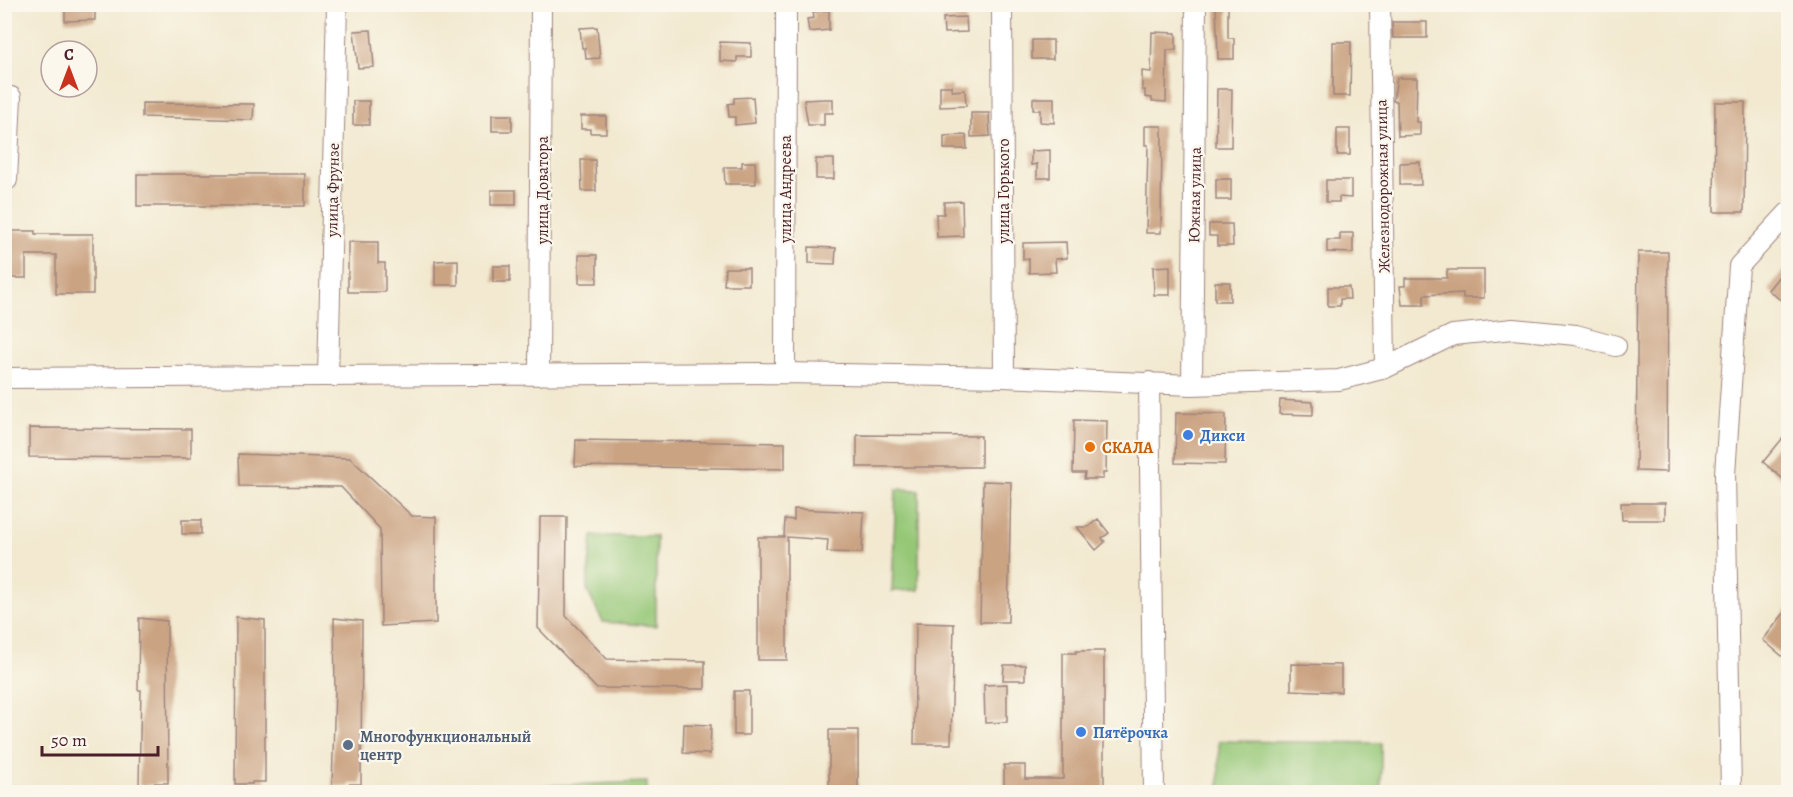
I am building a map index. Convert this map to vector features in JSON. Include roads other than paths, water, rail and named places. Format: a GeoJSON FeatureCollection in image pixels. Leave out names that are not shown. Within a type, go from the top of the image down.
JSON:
{"type":"FeatureCollection","features":[{"type":"Feature","properties":{"kind":"street","name":"улица Фрунзе"},"geometry":{"type":"LineString","coordinates":[[328,376],[337,4]]}},
{"type":"Feature","properties":{"kind":"street","name":"улица Доватора"},"geometry":{"type":"LineString","coordinates":[[540,375],[541,4]]}},
{"type":"Feature","properties":{"kind":"street","name":"улица Андреева"},"geometry":{"type":"LineString","coordinates":[[785,373],[786,4]]}},
{"type":"Feature","properties":{"kind":"street","name":"улица Горького"},"geometry":{"type":"LineString","coordinates":[[1002,4],[1004,377]]}},
{"type":"Feature","properties":{"kind":"street","name":"Южная улица"},"geometry":{"type":"LineString","coordinates":[[1192,385],[1196,4]]}},
{"type":"Feature","properties":{"kind":"street","name":"Железнодорожная улица"},"geometry":{"type":"LineString","coordinates":[[1380,4],[1385,368]]}},
{"type":"Feature","properties":{"kind":"street"},"geometry":{"type":"LineString","coordinates":[[4,180],[7,180],[11,97]]}},
{"type":"Feature","properties":{"kind":"street"},"geometry":{"type":"LineString","coordinates":[[1731,792],[1725,474],[1739,266],[1788,213]]}},
{"type":"Feature","properties":{"kind":"street"},"geometry":{"type":"LineString","coordinates":[[4,378],[785,373],[1004,377],[1192,385],[1339,380],[1385,368],[1453,335],[1513,329],[1576,335],[1616,346]]}},
{"type":"Feature","properties":{"kind":"street"},"geometry":{"type":"LineString","coordinates":[[1149,382],[1154,792]]}},
{"type":"Feature","properties":{"kind":"place","name":"Дикси"},"geometry":{"type":"Point","coordinates":[1188,435]}},
{"type":"Feature","properties":{"kind":"place","name":"СКАЛА"},"geometry":{"type":"Point","coordinates":[1090,447]}},
{"type":"Feature","properties":{"kind":"place","name":"Пятёрочка"},"geometry":{"type":"Point","coordinates":[1081,732]}},
{"type":"Feature","properties":{"kind":"place","name":"Многофункциональный центр"},"geometry":{"type":"Point","coordinates":[348,745]}}]}
